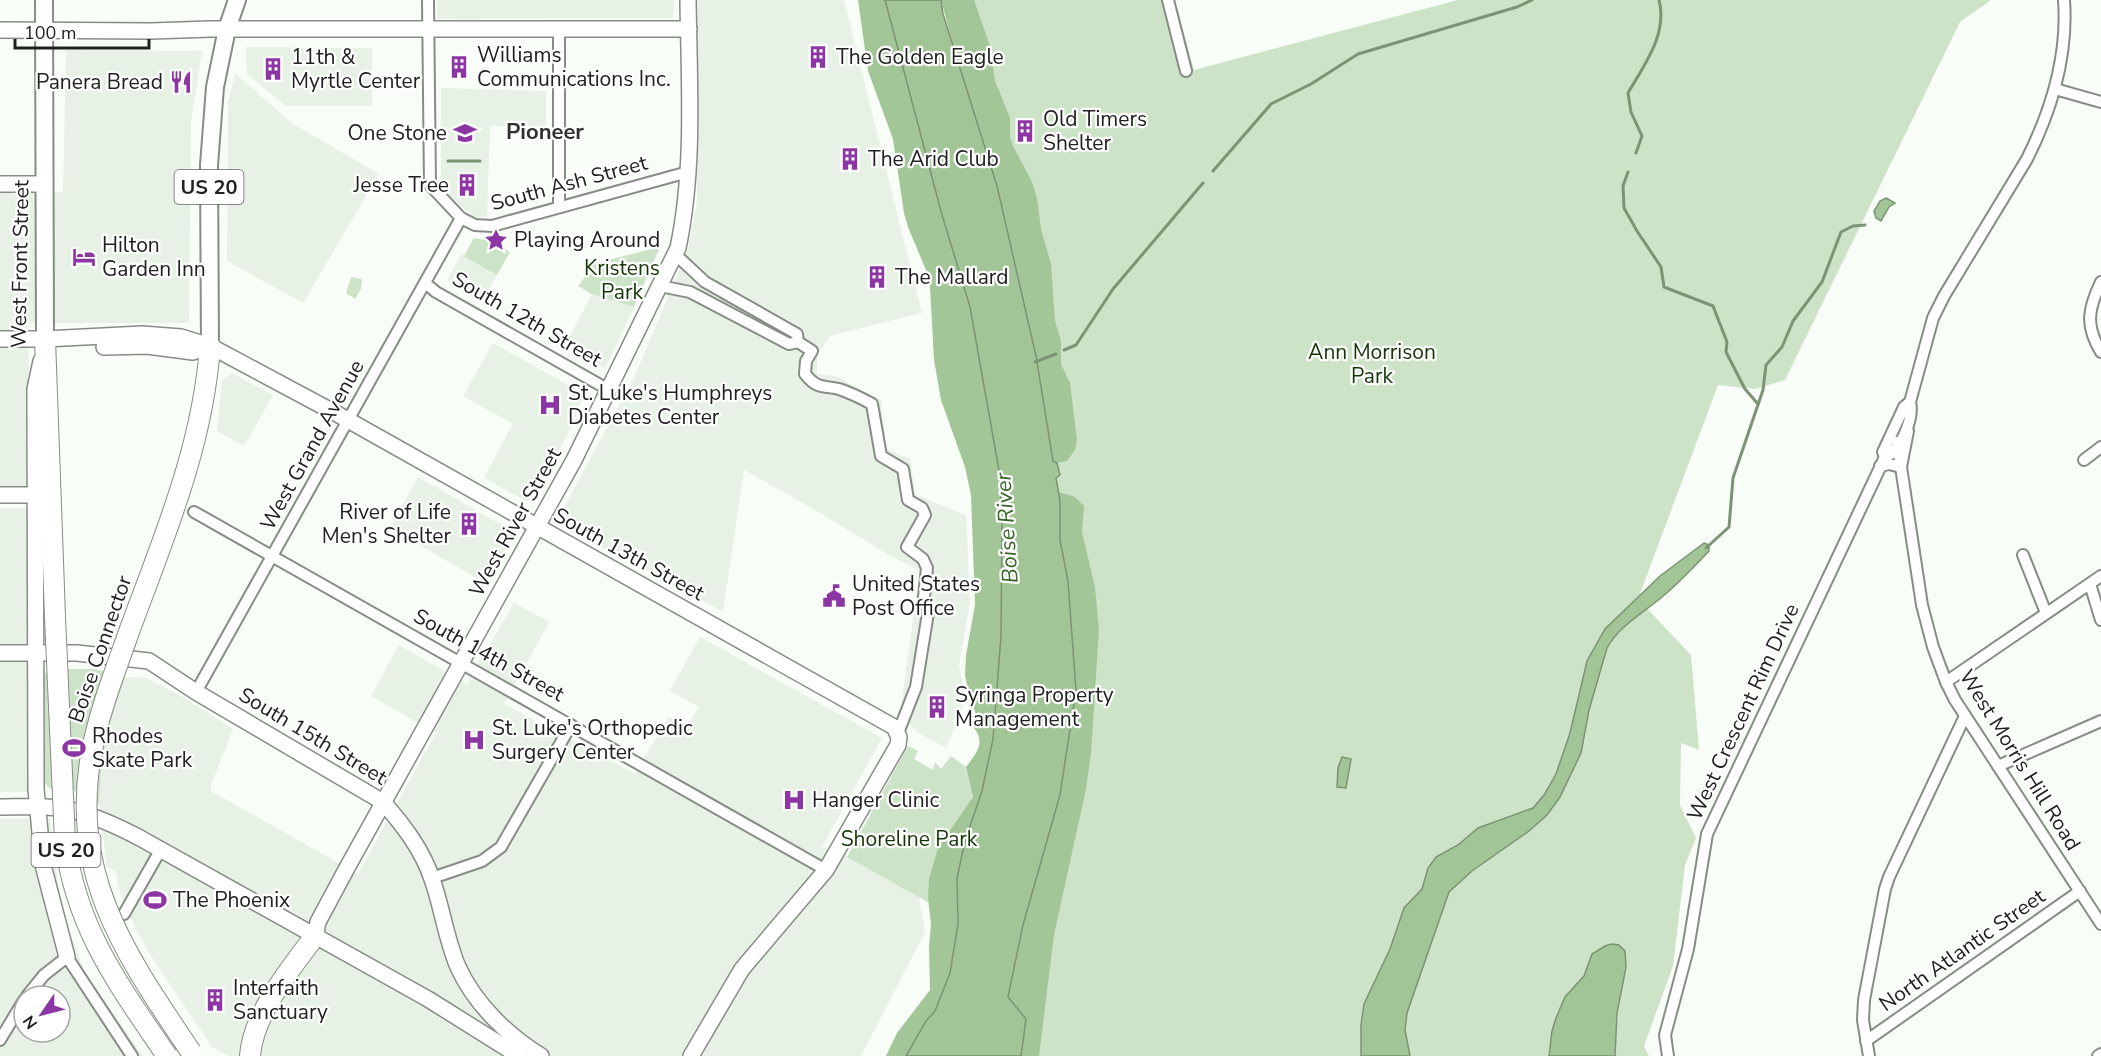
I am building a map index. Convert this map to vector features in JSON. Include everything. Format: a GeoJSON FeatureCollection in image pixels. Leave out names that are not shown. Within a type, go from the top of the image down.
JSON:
{"type":"FeatureCollection","features":[{"type":"Feature","properties":{"kind":"highway","name":"Boise Connector"},"geometry":{"type":"LineString","coordinates":[[45,339],[55,617],[68,867],[85,923],[101,956],[167,1056]]}},
{"type":"Feature","properties":{"kind":"highway","name":"Boise Connector"},"geometry":{"type":"LineString","coordinates":[[192,1054],[138,973],[108,915],[92,861],[87,802],[92,752],[104,703],[187,470],[206,391],[210,346]]}},
{"type":"Feature","properties":{"kind":"highway"},"geometry":{"type":"LineString","coordinates":[[250,1056],[256,1025],[278,988],[315,936]]}},
{"type":"Feature","properties":{"kind":"main road","name":"West Front Street"},"geometry":{"type":"LineString","coordinates":[[44,0],[45,339]]}},
{"type":"Feature","properties":{"kind":"main road","name":"US 20"},"geometry":{"type":"LineString","coordinates":[[210,346],[209,165],[215,87],[227,29],[237,0]]}},
{"type":"Feature","properties":{"kind":"street"},"geometry":{"type":"LineString","coordinates":[[428,0],[430,185],[461,218]]}},
{"type":"Feature","properties":{"kind":"street","name":"West River Street"},"geometry":{"type":"LineString","coordinates":[[315,936],[318,922],[383,802],[574,460],[678,248],[686,211],[688,172],[688,0]]}},
{"type":"Feature","properties":{"kind":"street"},"geometry":{"type":"LineString","coordinates":[[1168,0],[1186,71]]}},
{"type":"Feature","properties":{"kind":"street","name":"West Crescent Rim Drive"},"geometry":{"type":"LineString","coordinates":[[1882,461],[1889,456],[1909,424],[1912,410],[1910,402],[1933,318],[2027,159],[2040,132],[2055,89],[2064,33],[2064,0]]}},
{"type":"Feature","properties":{"kind":"street"},"geometry":{"type":"LineString","coordinates":[[559,28],[559,207]]}},
{"type":"Feature","properties":{"kind":"street"},"geometry":{"type":"LineString","coordinates":[[0,30],[689,29]]}},
{"type":"Feature","properties":{"kind":"street"},"geometry":{"type":"LineString","coordinates":[[2055,89],[2101,102]]}},
{"type":"Feature","properties":{"kind":"street","name":"South Ash Street"},"geometry":{"type":"LineString","coordinates":[[461,218],[475,225],[492,226],[688,172]]}},
{"type":"Feature","properties":{"kind":"street"},"geometry":{"type":"LineString","coordinates":[[0,184],[45,184]]}},
{"type":"Feature","properties":{"kind":"street","name":"West Grand Avenue"},"geometry":{"type":"LineString","coordinates":[[196,692],[461,218]]}},
{"type":"Feature","properties":{"kind":"street"},"geometry":{"type":"LineString","coordinates":[[675,254],[705,282],[797,334],[798,342]]}},
{"type":"Feature","properties":{"kind":"street"},"geometry":{"type":"LineString","coordinates":[[2101,282],[2092,300],[2089,322],[2094,341],[2101,352]]}},
{"type":"Feature","properties":{"kind":"street","name":"South 12th Street"},"geometry":{"type":"LineString","coordinates":[[425,283],[436,292],[609,390]]}},
{"type":"Feature","properties":{"kind":"street"},"geometry":{"type":"LineString","coordinates":[[660,286],[690,292],[789,344],[798,342],[812,351],[806,361],[805,374],[812,383],[822,388],[837,388],[872,404],[881,456],[903,469],[908,500],[922,508],[925,514],[907,547],[923,558],[927,568],[924,597],[928,613],[916,687],[898,733],[898,745],[826,870],[755,952],[737,977],[691,1056]]}},
{"type":"Feature","properties":{"kind":"street","name":"South 13th Street"},"geometry":{"type":"LineString","coordinates":[[0,339],[142,334],[181,337],[210,346],[537,526],[894,727],[898,733]]}},
{"type":"Feature","properties":{"kind":"street","name":"West Front Street"},"geometry":{"type":"LineString","coordinates":[[45,339],[35,389],[38,807],[43,865],[67,957]]}},
{"type":"Feature","properties":{"kind":"street","name":"West Crescent Rim Drive"},"geometry":{"type":"LineString","coordinates":[[1668,1056],[1665,1035],[1688,949],[1707,834],[1882,461],[1883,452],[1896,423],[1904,407],[1910,402]]}},
{"type":"Feature","properties":{"kind":"street","name":"West Morris Hill Road"},"geometry":{"type":"LineString","coordinates":[[1896,423],[1897,445],[1922,605],[1933,647],[1946,682],[1965,716],[2080,891],[2097,909],[2101,924]]}},
{"type":"Feature","properties":{"kind":"street","name":"West Morris Hill Road"},"geometry":{"type":"LineString","coordinates":[[1901,467],[1909,424]]}},
{"type":"Feature","properties":{"kind":"street"},"geometry":{"type":"LineString","coordinates":[[2084,460],[2101,447]]}},
{"type":"Feature","properties":{"kind":"street"},"geometry":{"type":"LineString","coordinates":[[1882,461],[1901,467]]}},
{"type":"Feature","properties":{"kind":"street"},"geometry":{"type":"LineString","coordinates":[[0,495],[36,495]]}},
{"type":"Feature","properties":{"kind":"street","name":"South 14th Street"},"geometry":{"type":"LineString","coordinates":[[194,512],[826,870]]}},
{"type":"Feature","properties":{"kind":"street"},"geometry":{"type":"LineString","coordinates":[[2024,555],[2046,613]]}},
{"type":"Feature","properties":{"kind":"street"},"geometry":{"type":"LineString","coordinates":[[1946,682],[2101,576]]}},
{"type":"Feature","properties":{"kind":"street"},"geometry":{"type":"LineString","coordinates":[[2090,584],[2101,620]]}},
{"type":"Feature","properties":{"kind":"street","name":"South 15th Street"},"geometry":{"type":"LineString","coordinates":[[0,653],[77,653],[149,662],[383,802],[406,829],[432,878],[459,967],[481,1004],[521,1044],[541,1056]]}},
{"type":"Feature","properties":{"kind":"street"},"geometry":{"type":"LineString","coordinates":[[1868,1056],[1863,1020],[1864,1000],[1889,877],[1965,716]]}},
{"type":"Feature","properties":{"kind":"street"},"geometry":{"type":"LineString","coordinates":[[1998,766],[2101,721]]}},
{"type":"Feature","properties":{"kind":"street"},"geometry":{"type":"LineString","coordinates":[[432,878],[483,861],[501,847],[571,725]]}},
{"type":"Feature","properties":{"kind":"street"},"geometry":{"type":"LineString","coordinates":[[0,807],[74,810],[107,821],[428,999],[519,1056]]}},
{"type":"Feature","properties":{"kind":"street"},"geometry":{"type":"LineString","coordinates":[[124,914],[161,849]]}},
{"type":"Feature","properties":{"kind":"street","name":"North Atlantic Street"},"geometry":{"type":"LineString","coordinates":[[1866,1041],[2080,891]]}},
{"type":"Feature","properties":{"kind":"street"},"geometry":{"type":"LineString","coordinates":[[37,984],[44,975],[67,957],[132,1056]]}},
{"type":"Feature","properties":{"kind":"street"},"geometry":{"type":"LineString","coordinates":[[0,1040],[12,1020]]}},
{"type":"Feature","properties":{"kind":"shaded area"},"geometry":{"type":"Polygon","coordinates":[[[437,0],[674,0],[673,18],[437,19],[437,0]]]}},
{"type":"Feature","properties":{"kind":"shaded area"},"geometry":{"type":"Polygon","coordinates":[[[696,0],[844,0],[922,313],[830,336],[817,355],[817,374],[835,376],[881,400],[886,449],[910,459],[916,495],[966,515],[970,603],[959,665],[966,698],[946,748],[917,732],[900,712],[920,571],[805,504],[744,470],[723,612],[556,522],[634,378],[688,249],[697,202],[696,0]]]}},
{"type":"Feature","properties":{"kind":"shaded area"},"geometry":{"type":"Polygon","coordinates":[[[858,0],[885,0],[942,215],[970,307],[1000,476],[1001,636],[993,739],[982,791],[965,841],[957,878],[958,924],[950,973],[935,1011],[926,1021],[906,1056],[886,1056],[897,1033],[930,990],[929,879],[938,848],[973,797],[966,767],[976,753],[979,739],[974,728],[976,715],[965,675],[966,655],[975,605],[971,495],[965,467],[941,400],[934,360],[930,287],[926,270],[904,213],[893,139],[868,71],[858,0]]]}},
{"type":"Feature","properties":{"kind":"shaded area"},"geometry":{"type":"Polygon","coordinates":[[[941,0],[974,0],[990,46],[995,81],[1010,118],[1010,137],[1032,182],[1037,198],[1041,229],[1051,264],[1055,321],[1061,341],[1061,364],[1070,383],[1077,440],[1075,450],[1067,461],[1057,463],[1053,461],[1036,356],[941,0]]]}},
{"type":"Feature","properties":{"kind":"shaded area"},"geometry":{"type":"Polygon","coordinates":[[[246,47],[372,48],[372,106],[286,106],[247,74],[246,47]]]}},
{"type":"Feature","properties":{"kind":"shaded area"},"geometry":{"type":"Polygon","coordinates":[[[66,50],[202,51],[191,122],[189,323],[28,323],[30,486],[0,486],[0,193],[63,192],[66,50]]]}},
{"type":"Feature","properties":{"kind":"shaded area"},"geometry":{"type":"Polygon","coordinates":[[[235,73],[293,124],[379,174],[303,303],[227,261],[228,103],[235,73]]]}},
{"type":"Feature","properties":{"kind":"shaded area","name":"One Stone"},"geometry":{"type":"Polygon","coordinates":[[[441,88],[546,91],[546,127],[490,126],[487,217],[473,217],[441,188],[441,88]]]}},
{"type":"Feature","properties":{"kind":"shaded area"},"geometry":{"type":"Polygon","coordinates":[[[462,254],[497,275],[483,300],[447,280],[462,254]]]}},
{"type":"Feature","properties":{"kind":"shaded area"},"geometry":{"type":"Polygon","coordinates":[[[592,294],[634,307],[605,369],[565,346],[592,294]]]}},
{"type":"Feature","properties":{"kind":"shaded area"},"geometry":{"type":"Polygon","coordinates":[[[493,343],[584,394],[571,428],[532,500],[526,501],[484,478],[513,424],[463,396],[493,343]]]}},
{"type":"Feature","properties":{"kind":"shaded area"},"geometry":{"type":"Polygon","coordinates":[[[232,373],[273,395],[244,446],[217,431],[222,381],[232,373]]]}},
{"type":"Feature","properties":{"kind":"shaded area"},"geometry":{"type":"Polygon","coordinates":[[[418,477],[509,529],[512,537],[490,575],[480,580],[390,528],[418,477]]]}},
{"type":"Feature","properties":{"kind":"shaded area"},"geometry":{"type":"Polygon","coordinates":[[[1059,492],[1075,497],[1084,506],[1082,532],[1095,587],[1099,630],[1091,753],[1086,789],[1054,935],[1039,1056],[1021,1056],[1026,1019],[1008,997],[1023,925],[1060,795],[1076,690],[1068,581],[1060,540],[1059,492]]]}},
{"type":"Feature","properties":{"kind":"shaded area"},"geometry":{"type":"Polygon","coordinates":[[[0,508],[30,508],[30,792],[0,792],[0,508]]]}},
{"type":"Feature","properties":{"kind":"shaded area"},"geometry":{"type":"Polygon","coordinates":[[[514,603],[549,622],[504,704],[635,774],[668,717],[688,724],[699,707],[670,691],[700,637],[882,738],[822,847],[847,857],[919,897],[925,932],[861,1056],[229,1056],[212,1047],[153,959],[136,930],[121,896],[115,870],[107,868],[99,804],[101,768],[108,729],[125,677],[146,678],[185,698],[233,729],[211,785],[211,791],[358,874],[436,733],[371,696],[399,645],[467,684],[514,603]]]}},
{"type":"Feature","properties":{"kind":"shaded area"},"geometry":{"type":"Polygon","coordinates":[[[0,819],[50,819],[61,907],[85,973],[143,1056],[0,1056],[0,819]]]}},
{"type":"Feature","properties":{"kind":"green space","name":"Ann Morrison Park"},"geometry":{"type":"Polygon","coordinates":[[[963,0],[1175,0],[1194,70],[1458,0],[1991,0],[1960,22],[1785,380],[1755,389],[1718,385],[1638,599],[1691,655],[1699,750],[1681,743],[1680,805],[1696,838],[1685,865],[1673,966],[1644,1046],[1649,1056],[1021,1056],[1025,1037],[1037,878],[1060,795],[1060,501],[1056,478],[1060,475],[1057,463],[1053,461],[963,0]]]}},
{"type":"Feature","properties":{"kind":"green space"},"geometry":{"type":"Polygon","coordinates":[[[474,238],[491,241],[510,252],[497,275],[464,256],[474,238]]]}},
{"type":"Feature","properties":{"kind":"green space","name":"Kristens Park"},"geometry":{"type":"Polygon","coordinates":[[[660,247],[634,307],[592,294],[578,286],[596,263],[660,247]]]}},
{"type":"Feature","properties":{"kind":"green space"},"geometry":{"type":"Polygon","coordinates":[[[351,277],[362,279],[361,289],[355,299],[346,293],[351,277]]]}},
{"type":"Feature","properties":{"kind":"green space","name":"Rhodes Skate Park"},"geometry":{"type":"Polygon","coordinates":[[[52,669],[95,669],[125,677],[108,729],[101,768],[99,804],[69,788],[51,789],[44,783],[44,674],[52,669]]]}},
{"type":"Feature","properties":{"kind":"green space","name":"Shoreline Park"},"geometry":{"type":"Polygon","coordinates":[[[908,746],[918,751],[914,759],[933,770],[935,762],[941,769],[951,756],[966,767],[973,797],[933,905],[847,857],[908,746]]]}},
{"type":"Feature","properties":{"kind":"water","name":"Boise River"},"geometry":{"type":"Polygon","coordinates":[[[885,0],[941,0],[943,14],[997,186],[1036,356],[1053,461],[1057,463],[1060,475],[1056,478],[1060,501],[1060,540],[1068,581],[1076,690],[1060,795],[1023,925],[1008,997],[1026,1019],[1021,1056],[906,1056],[926,1021],[935,1011],[950,973],[958,924],[957,878],[965,841],[982,791],[993,739],[1001,636],[1002,524],[1000,476],[970,307],[942,215],[885,0]]]}},
{"type":"Feature","properties":{"kind":"water"},"geometry":{"type":"Polygon","coordinates":[[[1886,198],[1895,203],[1889,207],[1881,221],[1876,218],[1874,211],[1880,201],[1886,198]]]}},
{"type":"Feature","properties":{"kind":"water"},"geometry":{"type":"Polygon","coordinates":[[[1704,543],[1709,545],[1709,551],[1668,592],[1625,626],[1607,648],[1589,710],[1581,753],[1560,797],[1547,815],[1529,831],[1472,871],[1449,892],[1407,1013],[1405,1030],[1410,1056],[1361,1056],[1364,1004],[1390,949],[1404,908],[1422,889],[1428,868],[1436,857],[1458,845],[1478,828],[1533,808],[1544,795],[1556,774],[1570,733],[1587,661],[1605,629],[1660,576],[1704,543]]]}},
{"type":"Feature","properties":{"kind":"water"},"geometry":{"type":"Polygon","coordinates":[[[1342,757],[1351,759],[1346,788],[1337,787],[1338,768],[1342,757]]]}},
{"type":"Feature","properties":{"kind":"water"},"geometry":{"type":"Polygon","coordinates":[[[1612,944],[1619,945],[1625,951],[1626,967],[1617,1013],[1615,1056],[1549,1056],[1552,1031],[1565,997],[1584,976],[1592,954],[1612,944]]]}},
{"type":"Feature","properties":{"kind":"waterway"},"geometry":{"type":"LineString","coordinates":[[1213,171],[1271,104],[1311,84],[1358,54],[1517,7],[1532,0]]}},
{"type":"Feature","properties":{"kind":"waterway"},"geometry":{"type":"LineString","coordinates":[[1636,153],[1642,136],[1631,112],[1628,93],[1653,49],[1660,25],[1659,0]]}},
{"type":"Feature","properties":{"kind":"waterway"},"geometry":{"type":"LineString","coordinates":[[448,161],[480,161]]}},
{"type":"Feature","properties":{"kind":"waterway"},"geometry":{"type":"LineString","coordinates":[[1628,172],[1623,186],[1624,208],[1661,267],[1664,287],[1713,306],[1727,342],[1726,352],[1745,389],[1758,404]]}},
{"type":"Feature","properties":{"kind":"waterway"},"geometry":{"type":"LineString","coordinates":[[1064,350],[1076,345],[1113,289],[1203,183]]}},
{"type":"Feature","properties":{"kind":"waterway"},"geometry":{"type":"LineString","coordinates":[[1706,548],[1729,527],[1733,478],[1763,390],[1766,365],[1782,347],[1793,321],[1822,282],[1841,232],[1853,226],[1865,225]]}},
{"type":"Feature","properties":{"kind":"waterway"},"geometry":{"type":"LineString","coordinates":[[1035,362],[1056,354]]}},
{"type":"Feature","properties":{"kind":"place","name":"The Golden Eagle"},"geometry":{"type":"Point","coordinates":[818,57]}},
{"type":"Feature","properties":{"kind":"place","name":"Williams Communications Inc."},"geometry":{"type":"Point","coordinates":[459,67]}},
{"type":"Feature","properties":{"kind":"place","name":"11th & Myrtle Center"},"geometry":{"type":"Point","coordinates":[273,69]}},
{"type":"Feature","properties":{"kind":"place","name":"Panera Bread"},"geometry":{"type":"Point","coordinates":[181,82]}},
{"type":"Feature","properties":{"kind":"place","name":"Old Timers Shelter"},"geometry":{"type":"Point","coordinates":[1025,131]}},
{"type":"Feature","properties":{"kind":"place","name":"One Stone"},"geometry":{"type":"Point","coordinates":[465,133]}},
{"type":"Feature","properties":{"kind":"place","name":"The Arid Club"},"geometry":{"type":"Point","coordinates":[850,159]}},
{"type":"Feature","properties":{"kind":"place","name":"Jesse Tree"},"geometry":{"type":"Point","coordinates":[467,185]}},
{"type":"Feature","properties":{"kind":"place","name":"Playing Around"},"geometry":{"type":"Point","coordinates":[496,240]}},
{"type":"Feature","properties":{"kind":"place","name":"Hilton Garden Inn"},"geometry":{"type":"Point","coordinates":[84,257]}},
{"type":"Feature","properties":{"kind":"place","name":"The Mallard"},"geometry":{"type":"Point","coordinates":[877,277]}},
{"type":"Feature","properties":{"kind":"place","name":"St. Luke's Humphreys Diabetes Center"},"geometry":{"type":"Point","coordinates":[550,405]}},
{"type":"Feature","properties":{"kind":"place","name":"River of Life Men's Shelter"},"geometry":{"type":"Point","coordinates":[469,524]}},
{"type":"Feature","properties":{"kind":"place","name":"United States Post Office"},"geometry":{"type":"Point","coordinates":[834,596]}},
{"type":"Feature","properties":{"kind":"place","name":"Syringa Property Management"},"geometry":{"type":"Point","coordinates":[937,707]}},
{"type":"Feature","properties":{"kind":"place","name":"St. Luke's Orthopedic Surgery Center"},"geometry":{"type":"Point","coordinates":[474,740]}},
{"type":"Feature","properties":{"kind":"place","name":"Rhodes Skate Park"},"geometry":{"type":"Point","coordinates":[74,748]}},
{"type":"Feature","properties":{"kind":"place","name":"Hanger Clinic"},"geometry":{"type":"Point","coordinates":[794,800]}},
{"type":"Feature","properties":{"kind":"place","name":"The Phoenix"},"geometry":{"type":"Point","coordinates":[155,900]}},
{"type":"Feature","properties":{"kind":"place","name":"Interfaith Sanctuary"},"geometry":{"type":"Point","coordinates":[215,1000]}},
{"type":"Feature","properties":{"kind":"district","name":"Pioneer"},"geometry":{"type":"Point","coordinates":[545,132]}}]}
